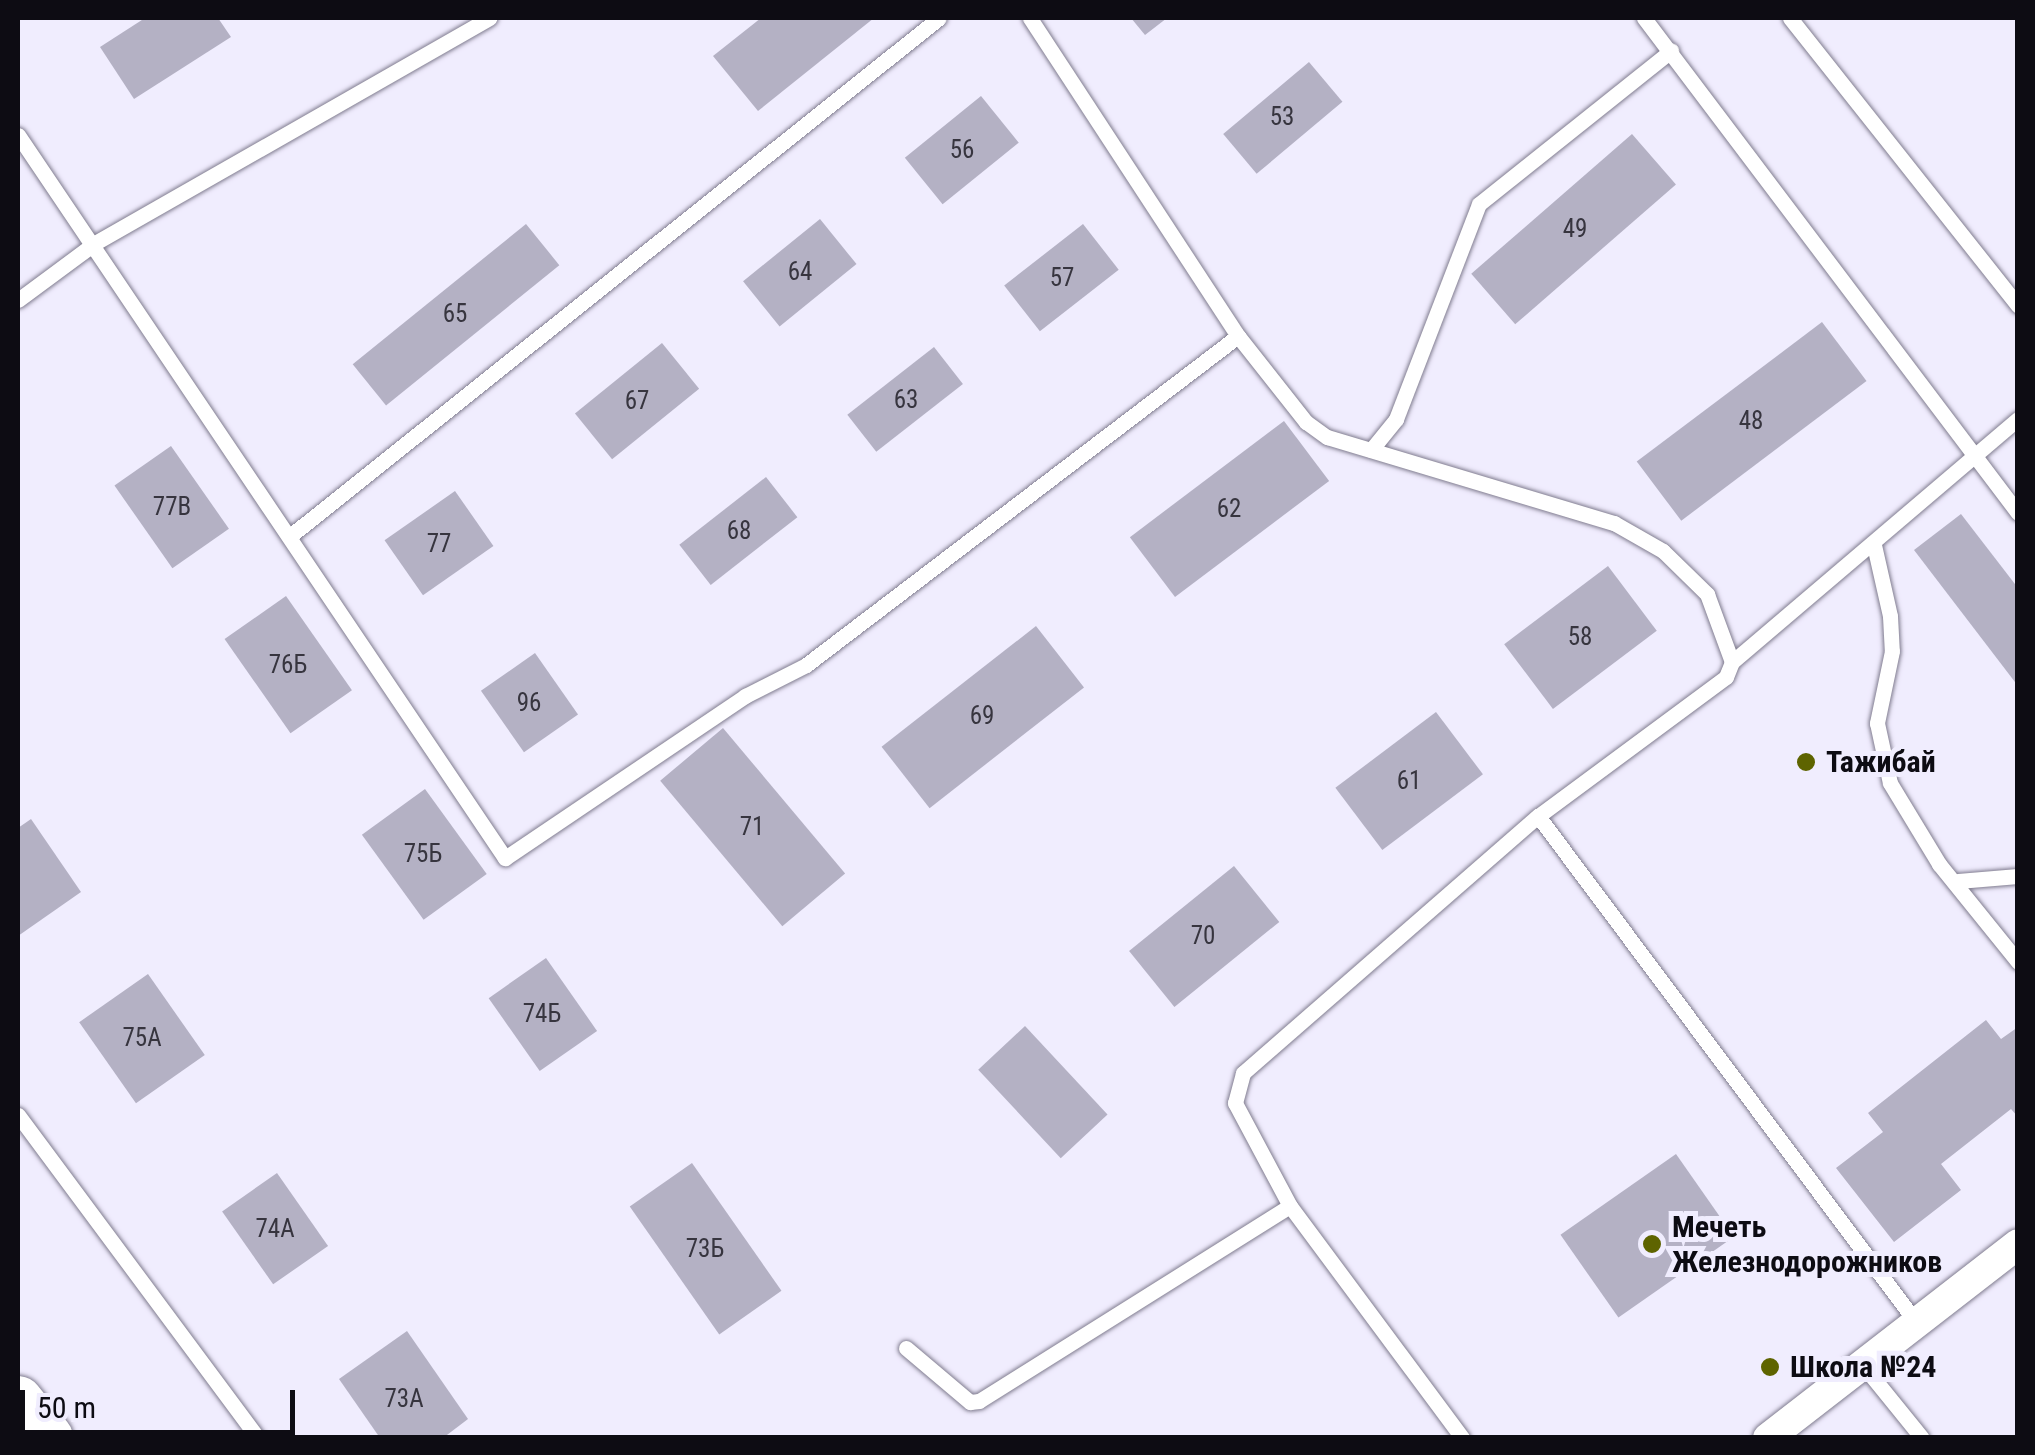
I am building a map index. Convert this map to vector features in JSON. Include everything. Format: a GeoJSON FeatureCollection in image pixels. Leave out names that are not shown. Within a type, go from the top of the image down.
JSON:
{"type":"FeatureCollection","features":[{"type":"Feature","properties":{"kind":"main road"},"geometry":{"type":"LineString","coordinates":[[18,1401],[48,1438]]}},
{"type":"Feature","properties":{"kind":"street"},"geometry":{"type":"LineString","coordinates":[[1768,1438],[2018,1244]]}},
{"type":"Feature","properties":{"kind":"lane"},"geometry":{"type":"LineString","coordinates":[[18,300],[94,243],[489,18]]}},
{"type":"Feature","properties":{"kind":"lane"},"geometry":{"type":"LineString","coordinates":[[290,536],[939,18]]}},
{"type":"Feature","properties":{"kind":"lane"},"geometry":{"type":"LineString","coordinates":[[1030,18],[1238,336],[1306,422],[1327,437],[1631,532],[1692,574],[1707,594],[1732,662]]}},
{"type":"Feature","properties":{"kind":"lane"},"geometry":{"type":"LineString","coordinates":[[1644,18],[2018,513]]}},
{"type":"Feature","properties":{"kind":"lane"},"geometry":{"type":"LineString","coordinates":[[1790,18],[2018,306]]}},
{"type":"Feature","properties":{"kind":"lane"},"geometry":{"type":"LineString","coordinates":[[1372,450],[1396,419],[1478,204],[1671,51]]}},
{"type":"Feature","properties":{"kind":"lane"},"geometry":{"type":"LineString","coordinates":[[18,134],[505,858],[744,696],[806,665],[1238,336]]}},
{"type":"Feature","properties":{"kind":"lane"},"geometry":{"type":"LineString","coordinates":[[1462,1438],[1290,1206],[1235,1102],[1243,1072],[1538,816],[1726,677],[1732,662],[2018,420]]}},
{"type":"Feature","properties":{"kind":"lane"},"geometry":{"type":"LineString","coordinates":[[1874,544],[1890,616],[1892,652],[1877,724],[1890,783],[1939,864],[1958,881],[2018,962]]}},
{"type":"Feature","properties":{"kind":"lane"},"geometry":{"type":"LineString","coordinates":[[1538,816],[1916,1322]]}},
{"type":"Feature","properties":{"kind":"lane"},"geometry":{"type":"LineString","coordinates":[[1958,881],[2018,876]]}},
{"type":"Feature","properties":{"kind":"lane"},"geometry":{"type":"LineString","coordinates":[[18,1115],[258,1438]]}},
{"type":"Feature","properties":{"kind":"lane"},"geometry":{"type":"LineString","coordinates":[[906,1348],[970,1402],[980,1401],[1290,1206]]}},
{"type":"Feature","properties":{"kind":"lane"},"geometry":{"type":"LineString","coordinates":[[1862,1364],[1922,1438]]}},
{"type":"Feature","properties":{"kind":"building"},"geometry":{"type":"Polygon","coordinates":[[[145,18],[218,18],[231,37],[134,99],[100,47],[145,18]]]}},
{"type":"Feature","properties":{"kind":"building"},"geometry":{"type":"Polygon","coordinates":[[[761,18],[874,18],[758,111],[713,56],[761,18]]]}},
{"type":"Feature","properties":{"kind":"building"},"geometry":{"type":"Polygon","coordinates":[[[1131,18],[1167,18],[1145,35],[1131,18]]]}},
{"type":"Feature","properties":{"kind":"building"},"geometry":{"type":"Polygon","coordinates":[[[1309,62],[1342,102],[1257,174],[1223,134],[1309,62]]]}},
{"type":"Feature","properties":{"kind":"building"},"geometry":{"type":"Polygon","coordinates":[[[981,96],[1019,143],[943,204],[905,158],[981,96]]]}},
{"type":"Feature","properties":{"kind":"building"},"geometry":{"type":"Polygon","coordinates":[[[1632,134],[1676,185],[1515,324],[1471,274],[1632,134]]]}},
{"type":"Feature","properties":{"kind":"building"},"geometry":{"type":"Polygon","coordinates":[[[820,219],[857,264],[780,326],[743,281],[820,219]]]}},
{"type":"Feature","properties":{"kind":"building"},"geometry":{"type":"Polygon","coordinates":[[[526,224],[559,265],[386,406],[353,364],[526,224]]]}},
{"type":"Feature","properties":{"kind":"building"},"geometry":{"type":"Polygon","coordinates":[[[1083,224],[1119,270],[1040,331],[1004,286],[1083,224]]]}},
{"type":"Feature","properties":{"kind":"building"},"geometry":{"type":"Polygon","coordinates":[[[1822,322],[1867,381],[1681,521],[1637,462],[1822,322]]]}},
{"type":"Feature","properties":{"kind":"building"},"geometry":{"type":"Polygon","coordinates":[[[662,343],[699,389],[612,459],[575,413],[662,343]]]}},
{"type":"Feature","properties":{"kind":"building"},"geometry":{"type":"Polygon","coordinates":[[[934,347],[963,384],[876,452],[847,415],[934,347]]]}},
{"type":"Feature","properties":{"kind":"building"},"geometry":{"type":"Polygon","coordinates":[[[1284,421],[1329,481],[1175,597],[1130,537],[1284,421]]]}},
{"type":"Feature","properties":{"kind":"building"},"geometry":{"type":"Polygon","coordinates":[[[171,446],[229,529],[172,568],[114,486],[171,446]]]}},
{"type":"Feature","properties":{"kind":"building"},"geometry":{"type":"Polygon","coordinates":[[[766,477],[797,517],[711,585],[679,545],[766,477]]]}},
{"type":"Feature","properties":{"kind":"building"},"geometry":{"type":"Polygon","coordinates":[[[455,491],[493,546],[423,595],[385,540],[455,491]]]}},
{"type":"Feature","properties":{"kind":"building"},"geometry":{"type":"Polygon","coordinates":[[[1961,514],[2018,588],[2018,686],[1914,550],[1961,514]]]}},
{"type":"Feature","properties":{"kind":"building"},"geometry":{"type":"Polygon","coordinates":[[[1608,566],[1657,631],[1553,709],[1504,644],[1608,566]]]}},
{"type":"Feature","properties":{"kind":"building"},"geometry":{"type":"Polygon","coordinates":[[[286,596],[352,690],[291,733],[225,639],[286,596]]]}},
{"type":"Feature","properties":{"kind":"building"},"geometry":{"type":"Polygon","coordinates":[[[1036,626],[1084,687],[930,808],[882,747],[1036,626]]]}},
{"type":"Feature","properties":{"kind":"building"},"geometry":{"type":"Polygon","coordinates":[[[535,653],[578,714],[524,752],[481,691],[535,653]]]}},
{"type":"Feature","properties":{"kind":"building"},"geometry":{"type":"Polygon","coordinates":[[[1436,712],[1483,774],[1382,850],[1335,788],[1436,712]]]}},
{"type":"Feature","properties":{"kind":"building"},"geometry":{"type":"Polygon","coordinates":[[[723,728],[845,874],[782,926],[660,781],[723,728]]]}},
{"type":"Feature","properties":{"kind":"building"},"geometry":{"type":"Polygon","coordinates":[[[425,789],[487,874],[424,920],[362,835],[425,789]]]}},
{"type":"Feature","properties":{"kind":"building"},"geometry":{"type":"Polygon","coordinates":[[[31,819],[81,892],[18,936],[18,828],[31,819]]]}},
{"type":"Feature","properties":{"kind":"building"},"geometry":{"type":"Polygon","coordinates":[[[1234,866],[1279,922],[1174,1007],[1129,951],[1234,866]]]}},
{"type":"Feature","properties":{"kind":"building"},"geometry":{"type":"Polygon","coordinates":[[[546,958],[597,1031],[540,1071],[489,998],[546,958]]]}},
{"type":"Feature","properties":{"kind":"building"},"geometry":{"type":"Polygon","coordinates":[[[148,974],[205,1055],[136,1103],[79,1022],[148,974]]]}},
{"type":"Feature","properties":{"kind":"building"},"geometry":{"type":"Polygon","coordinates":[[[1986,1020],[2001,1039],[2018,1027],[2018,1117],[2011,1109],[1941,1164],[1961,1190],[1894,1242],[1836,1168],[1883,1132],[1868,1113],[1986,1020]]]}},
{"type":"Feature","properties":{"kind":"building"},"geometry":{"type":"Polygon","coordinates":[[[1025,1026],[1108,1114],[1061,1158],[978,1070],[1025,1026]]]}},
{"type":"Feature","properties":{"kind":"building"},"geometry":{"type":"Polygon","coordinates":[[[1676,1154],[1734,1237],[1618,1318],[1560,1235],[1676,1154]]]}},
{"type":"Feature","properties":{"kind":"building"},"geometry":{"type":"Polygon","coordinates":[[[692,1163],[781,1291],[719,1334],[630,1207],[692,1163]]]}},
{"type":"Feature","properties":{"kind":"building"},"geometry":{"type":"Polygon","coordinates":[[[277,1173],[328,1246],[273,1284],[222,1211],[277,1173]]]}},
{"type":"Feature","properties":{"kind":"building"},"geometry":{"type":"Polygon","coordinates":[[[407,1331],[468,1419],[443,1438],[380,1438],[339,1379],[407,1331]]]}},
{"type":"Feature","properties":{"kind":"place","name":"Тажибай"},"geometry":{"type":"Point","coordinates":[1806,762]}},
{"type":"Feature","properties":{"kind":"place","name":"Мечеть Железнодорожников"},"geometry":{"type":"Point","coordinates":[1652,1244]}},
{"type":"Feature","properties":{"kind":"place","name":"Школа №24"},"geometry":{"type":"Point","coordinates":[1770,1367]}}]}
